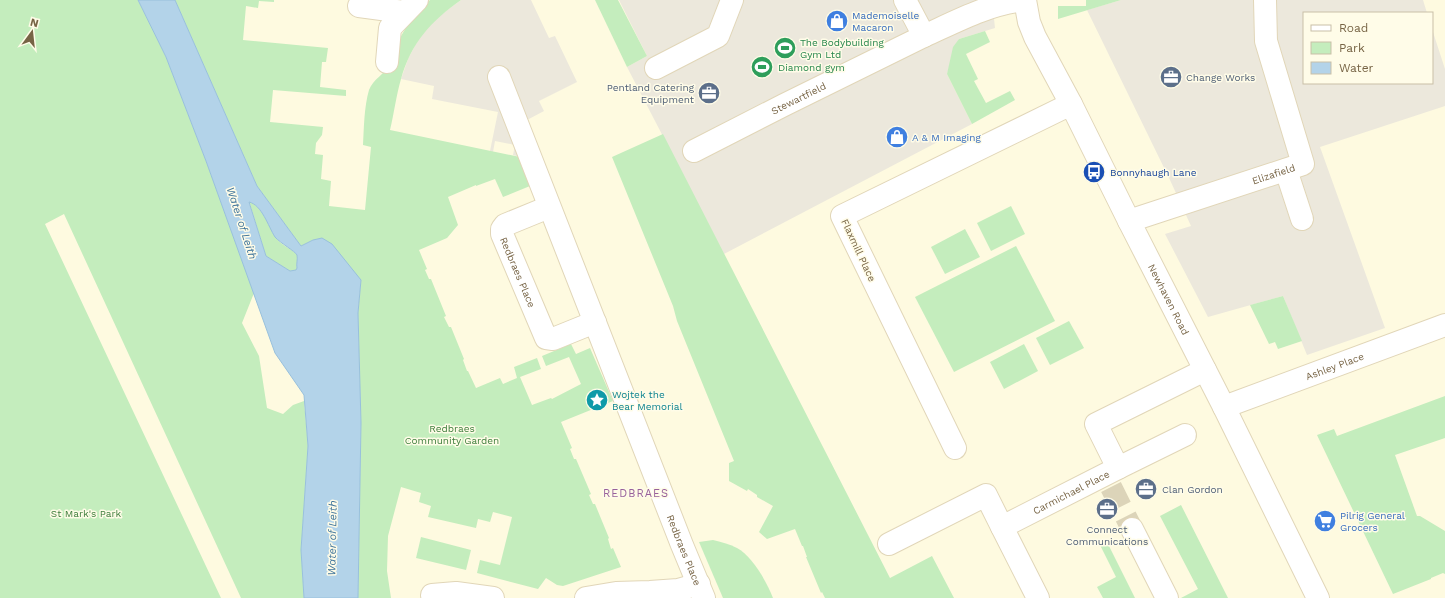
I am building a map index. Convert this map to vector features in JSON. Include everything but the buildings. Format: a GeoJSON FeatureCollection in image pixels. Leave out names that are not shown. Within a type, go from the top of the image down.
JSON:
{"type":"FeatureCollection","features":[{"type":"Feature","properties":{"kind":"street"},"geometry":{"type":"LineString","coordinates":[[656,68],[718,36],[732,0]]}},
{"type":"Feature","properties":{"kind":"street"},"geometry":{"type":"LineString","coordinates":[[906,0],[924,36]]}},
{"type":"Feature","properties":{"kind":"street","name":"Stewartfield"},"geometry":{"type":"LineString","coordinates":[[694,151],[784,105],[971,14],[992,6],[1025,0]]}},
{"type":"Feature","properties":{"kind":"street","name":"Newhaven Road"},"geometry":{"type":"LineString","coordinates":[[1025,0],[1032,29],[1224,407],[1318,598]]}},
{"type":"Feature","properties":{"kind":"street","name":"Elizafield"},"geometry":{"type":"LineString","coordinates":[[1129,221],[1303,164],[1266,41],[1265,0]]}},
{"type":"Feature","properties":{"kind":"street"},"geometry":{"type":"LineString","coordinates":[[359,6],[410,6]]}},
{"type":"Feature","properties":{"kind":"street"},"geometry":{"type":"LineString","coordinates":[[386,62],[390,28],[410,6]]}},
{"type":"Feature","properties":{"kind":"street","name":"Redbraes Place"},"geometry":{"type":"LineString","coordinates":[[498,77],[702,591]]}},
{"type":"Feature","properties":{"kind":"street","name":"Flaxmill Place"},"geometry":{"type":"LineString","coordinates":[[955,448],[842,216],[1071,104]]}},
{"type":"Feature","properties":{"kind":"street"},"geometry":{"type":"LineString","coordinates":[[1286,170],[1302,218]]}},
{"type":"Feature","properties":{"kind":"street","name":"Redbraes Place"},"geometry":{"type":"LineString","coordinates":[[549,207],[505,225],[502,229],[502,234],[546,338],[553,340],[595,322]]}},
{"type":"Feature","properties":{"kind":"street","name":"Ashley Place"},"geometry":{"type":"LineString","coordinates":[[1224,407],[1445,325]]}},
{"type":"Feature","properties":{"kind":"street","name":"Carmichael Place"},"geometry":{"type":"LineString","coordinates":[[1002,527],[1111,477],[1096,424],[1204,370]]}},
{"type":"Feature","properties":{"kind":"street"},"geometry":{"type":"LineString","coordinates":[[1111,477],[1185,435]]}},
{"type":"Feature","properties":{"kind":"street"},"geometry":{"type":"LineString","coordinates":[[889,544],[986,495],[1038,598]]}},
{"type":"Feature","properties":{"kind":"street"},"geometry":{"type":"LineString","coordinates":[[1132,529],[1167,598]]}},
{"type":"Feature","properties":{"kind":"street"},"geometry":{"type":"LineString","coordinates":[[586,598],[616,593],[678,590],[702,591]]}},
{"type":"Feature","properties":{"kind":"street"},"geometry":{"type":"LineString","coordinates":[[432,595],[456,593],[493,598]]}},
{"type":"Feature","properties":{"kind":"shaded area"},"geometry":{"type":"Polygon","coordinates":[[[461,0],[531,0],[549,38],[555,36],[577,82],[539,101],[544,111],[527,120],[520,157],[513,155],[515,145],[495,141],[493,152],[490,151],[498,112],[432,99],[434,86],[401,79],[408,59],[418,40],[430,24],[461,0]]]}},
{"type":"Feature","properties":{"kind":"shaded area"},"geometry":{"type":"Polygon","coordinates":[[[619,0],[992,0],[995,28],[959,39],[947,74],[972,124],[724,254],[627,67],[647,56],[619,0]]]}},
{"type":"Feature","properties":{"kind":"shaded area"},"geometry":{"type":"Polygon","coordinates":[[[1121,0],[1423,0],[1427,12],[1303,12],[1303,84],[1433,84],[1433,32],[1445,69],[1445,106],[1320,147],[1385,328],[1307,355],[1283,296],[1208,317],[1165,234],[1191,226],[1087,10],[1121,0]]]}},
{"type":"Feature","properties":{"kind":"green space","name":"St Mark's Park"},"geometry":{"type":"Polygon","coordinates":[[[0,0],[138,0],[166,57],[254,293],[242,323],[259,356],[267,408],[283,414],[293,405],[304,401],[308,446],[301,550],[304,598],[241,598],[64,214],[45,224],[221,598],[0,598],[0,0]]]}},
{"type":"Feature","properties":{"kind":"green space","name":"Redbraes Community Garden"},"geometry":{"type":"Polygon","coordinates":[[[175,0],[274,0],[274,2],[259,1],[258,8],[246,6],[243,40],[328,48],[326,62],[322,62],[320,87],[346,90],[346,96],[273,90],[270,122],[323,127],[322,135],[316,143],[315,154],[323,155],[321,179],[331,181],[329,206],[365,210],[371,147],[363,145],[365,110],[369,90],[373,83],[388,68],[403,33],[430,0],[461,0],[431,25],[410,54],[399,85],[390,130],[520,157],[530,186],[503,197],[495,179],[448,197],[458,225],[447,238],[419,250],[427,269],[425,270],[429,279],[431,279],[446,316],[444,317],[449,327],[451,327],[464,359],[463,360],[467,371],[476,388],[500,378],[503,384],[517,378],[514,367],[537,358],[541,369],[520,377],[532,405],[551,398],[552,399],[581,384],[569,357],[546,366],[542,356],[571,344],[576,354],[590,348],[613,401],[561,422],[572,448],[570,449],[574,459],[576,459],[591,494],[589,495],[593,504],[595,504],[609,538],[611,549],[613,548],[621,567],[563,586],[557,585],[546,578],[538,589],[477,573],[480,560],[500,565],[512,517],[493,512],[490,522],[478,519],[476,528],[428,517],[431,506],[419,502],[421,493],[401,487],[388,536],[387,571],[391,598],[358,598],[361,423],[358,313],[361,280],[313,240],[301,246],[257,186],[175,0]]]}},
{"type":"Feature","properties":{"kind":"green space"},"geometry":{"type":"Polygon","coordinates":[[[595,0],[618,0],[647,56],[627,67],[595,0]]]}},
{"type":"Feature","properties":{"kind":"green space"},"geometry":{"type":"Polygon","coordinates":[[[1086,0],[1121,0],[1058,19],[1058,6],[1086,6],[1086,0]]]}},
{"type":"Feature","properties":{"kind":"green space"},"geometry":{"type":"Polygon","coordinates":[[[985,31],[990,42],[966,54],[978,79],[974,81],[986,103],[1010,91],[1015,100],[972,124],[947,74],[953,47],[959,39],[985,31]]]}},
{"type":"Feature","properties":{"kind":"green space"},"geometry":{"type":"Polygon","coordinates":[[[663,134],[890,578],[932,556],[954,598],[825,598],[822,592],[821,593],[795,529],[767,539],[759,532],[773,506],[757,497],[757,495],[748,489],[747,491],[729,481],[729,463],[734,461],[612,157],[663,134]]]}},
{"type":"Feature","properties":{"kind":"green space"},"geometry":{"type":"Polygon","coordinates":[[[249,201],[262,213],[279,241],[297,255],[296,270],[290,271],[266,256],[249,201]]]}},
{"type":"Feature","properties":{"kind":"green space"},"geometry":{"type":"Polygon","coordinates":[[[1011,206],[1025,234],[991,251],[977,223],[1011,206]]]}},
{"type":"Feature","properties":{"kind":"green space"},"geometry":{"type":"Polygon","coordinates":[[[965,229],[980,257],[945,274],[931,247],[965,229]]]}},
{"type":"Feature","properties":{"kind":"green space"},"geometry":{"type":"Polygon","coordinates":[[[1016,246],[1055,321],[954,372],[915,297],[1016,246]]]}},
{"type":"Feature","properties":{"kind":"green space"},"geometry":{"type":"Polygon","coordinates":[[[1283,296],[1302,341],[1278,349],[1275,342],[1269,344],[1250,305],[1283,296]]]}},
{"type":"Feature","properties":{"kind":"green space"},"geometry":{"type":"Polygon","coordinates":[[[1069,321],[1084,348],[1050,365],[1036,338],[1069,321]]]}},
{"type":"Feature","properties":{"kind":"green space"},"geometry":{"type":"Polygon","coordinates":[[[1024,344],[1038,371],[1004,389],[990,362],[1024,344]]]}},
{"type":"Feature","properties":{"kind":"green space"},"geometry":{"type":"Polygon","coordinates":[[[1445,396],[1445,438],[1395,455],[1417,516],[1420,516],[1445,531],[1445,574],[1443,573],[1393,594],[1317,435],[1334,429],[1337,436],[1445,396]]]}},
{"type":"Feature","properties":{"kind":"green space"},"geometry":{"type":"Polygon","coordinates":[[[1181,505],[1228,598],[1181,598],[1198,589],[1160,516],[1181,505]]]}},
{"type":"Feature","properties":{"kind":"green space"},"geometry":{"type":"Polygon","coordinates":[[[421,537],[471,550],[466,570],[416,558],[421,537]]]}},
{"type":"Feature","properties":{"kind":"green space"},"geometry":{"type":"Polygon","coordinates":[[[713,540],[728,544],[743,552],[763,577],[773,598],[723,598],[699,542],[713,540]]]}},
{"type":"Feature","properties":{"kind":"green space"},"geometry":{"type":"Polygon","coordinates":[[[1107,542],[1135,598],[1103,598],[1097,587],[1116,577],[1100,545],[1107,542]]]}},
{"type":"Feature","properties":{"kind":"water","name":"Water of Leith"},"geometry":{"type":"Polygon","coordinates":[[[138,0],[175,0],[257,186],[301,246],[313,240],[322,238],[332,244],[361,280],[358,313],[361,423],[358,598],[304,598],[301,550],[308,446],[304,395],[275,353],[206,161],[166,57],[138,0]],[[249,202],[266,256],[290,271],[296,270],[297,255],[275,237],[261,211],[254,204],[249,202]]]}},
{"type":"Feature","properties":{"kind":"tunnel"},"geometry":{"type":"LineString","coordinates":[[1111,487],[1132,529]]}},
{"type":"Feature","properties":{"kind":"place","name":"Mademoiselle Macaron"},"geometry":{"type":"Point","coordinates":[837,21]}},
{"type":"Feature","properties":{"kind":"place","name":"The Bodybuilding Gym Ltd"},"geometry":{"type":"Point","coordinates":[785,48]}},
{"type":"Feature","properties":{"kind":"place","name":"Diamond gym"},"geometry":{"type":"Point","coordinates":[762,67]}},
{"type":"Feature","properties":{"kind":"place","name":"Change Works"},"geometry":{"type":"Point","coordinates":[1171,77]}},
{"type":"Feature","properties":{"kind":"place","name":"Pentland Catering Equipment"},"geometry":{"type":"Point","coordinates":[709,93]}},
{"type":"Feature","properties":{"kind":"place","name":"A & M Imaging"},"geometry":{"type":"Point","coordinates":[897,137]}},
{"type":"Feature","properties":{"kind":"place","name":"Bonnyhaugh Lane"},"geometry":{"type":"Point","coordinates":[1094,172]}},
{"type":"Feature","properties":{"kind":"place","name":"Wojtek the Bear Memorial"},"geometry":{"type":"Point","coordinates":[597,400]}},
{"type":"Feature","properties":{"kind":"place","name":"Clan Gordon"},"geometry":{"type":"Point","coordinates":[1146,489]}},
{"type":"Feature","properties":{"kind":"place","name":"Connect Communications"},"geometry":{"type":"Point","coordinates":[1107,509]}},
{"type":"Feature","properties":{"kind":"place","name":"Pilrig General Grocers"},"geometry":{"type":"Point","coordinates":[1325,521]}},
{"type":"Feature","properties":{"kind":"district","name":"REDBRAES"},"geometry":{"type":"Point","coordinates":[636,493]}}]}
